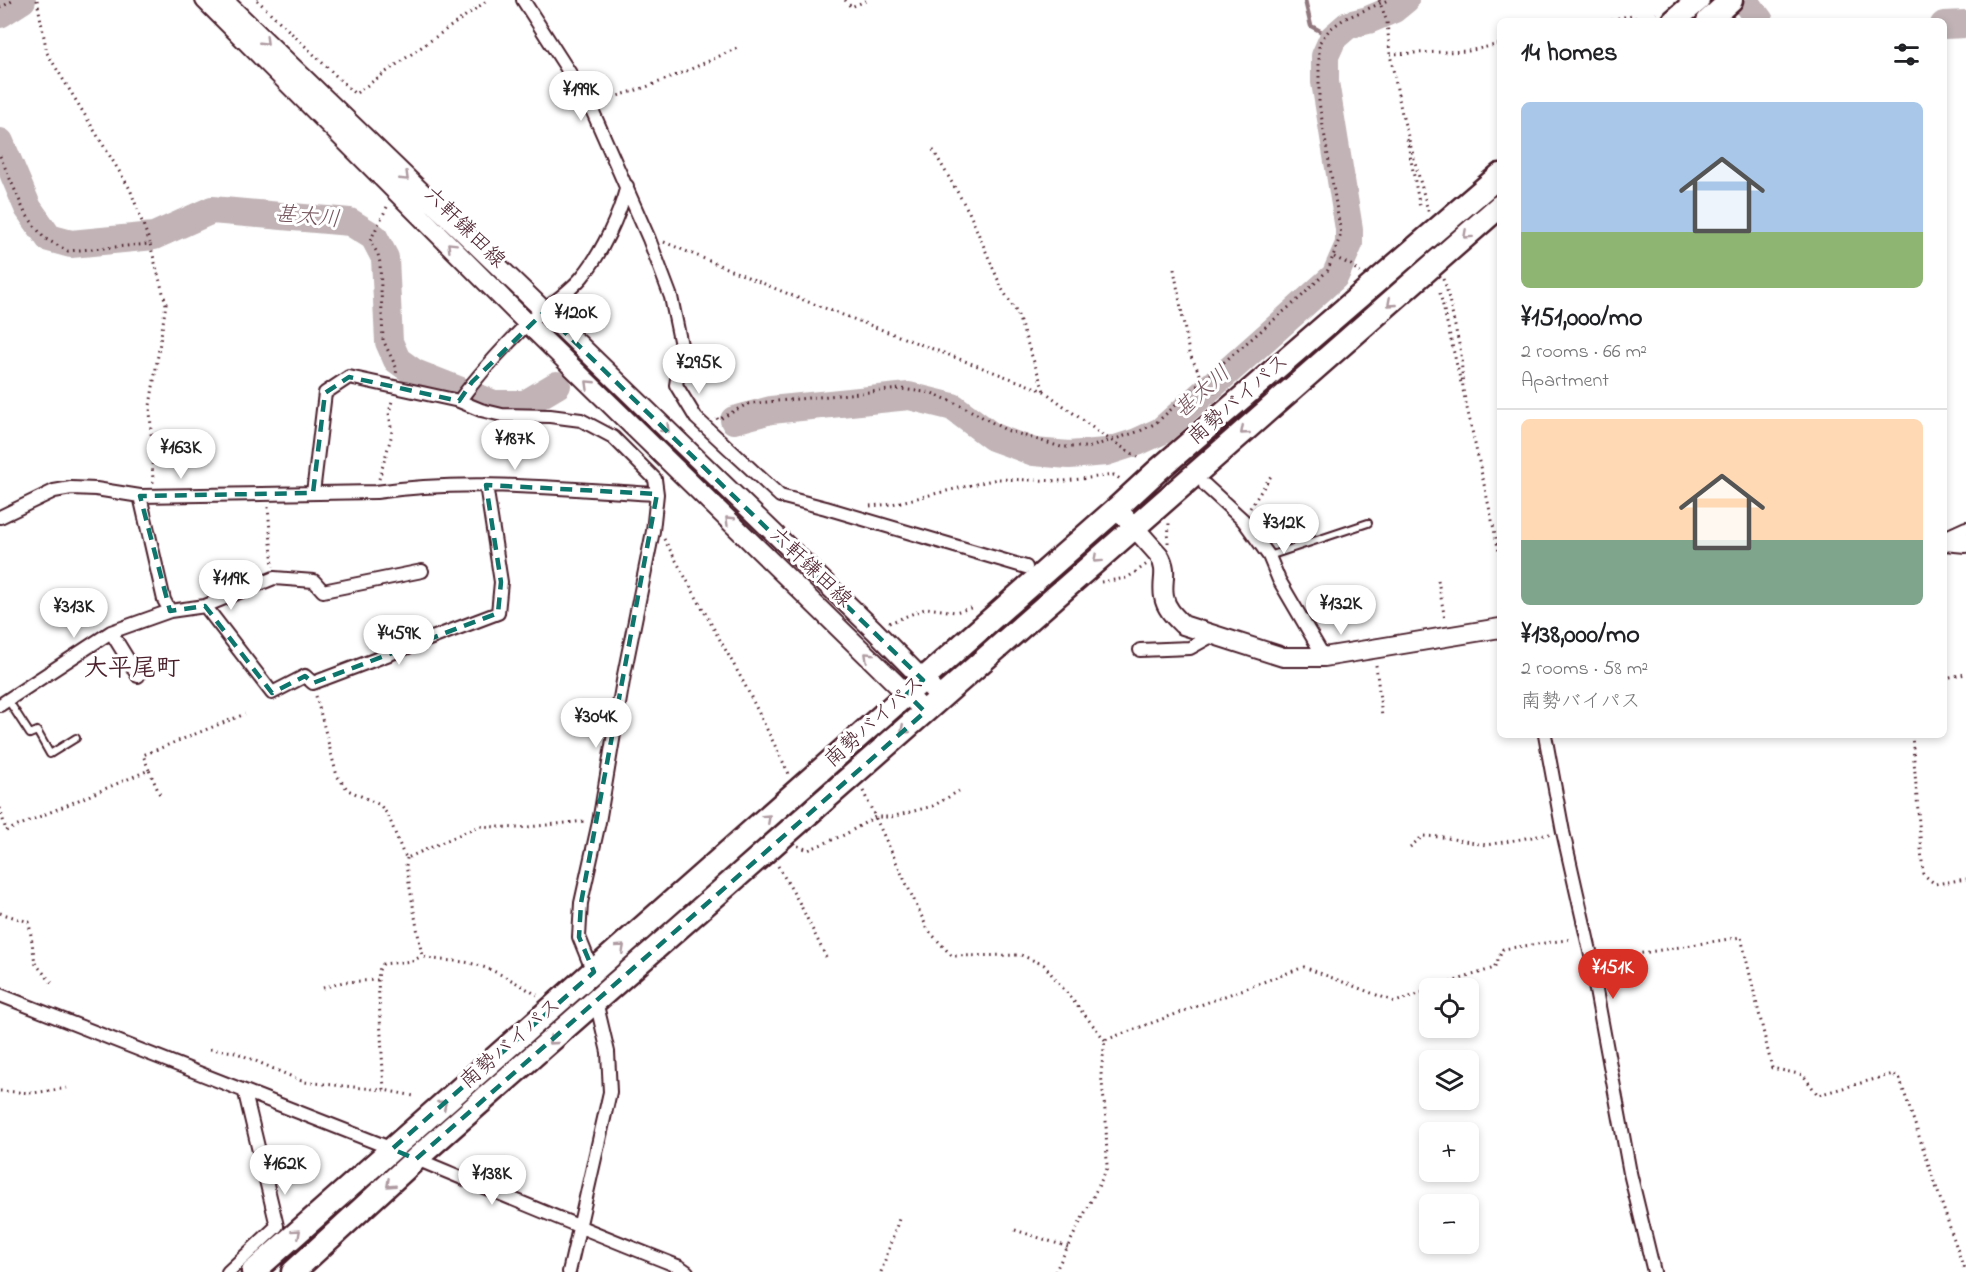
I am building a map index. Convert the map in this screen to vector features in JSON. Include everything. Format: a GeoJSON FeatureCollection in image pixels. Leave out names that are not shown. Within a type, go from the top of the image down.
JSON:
{"type":"FeatureCollection","features":[{"type":"Feature","properties":{"kind":"highway"},"geometry":{"type":"LineString","coordinates":[[1677,18],[1698,0]]}},
{"type":"Feature","properties":{"kind":"highway"},"geometry":{"type":"LineString","coordinates":[[1711,18],[1731,0]]}},
{"type":"Feature","properties":{"kind":"highway","name":"南勢バイパス"},"geometry":{"type":"LineString","coordinates":[[253,1272],[1118,508],[1157,471],[1497,178]]}},
{"type":"Feature","properties":{"kind":"highway","name":"南勢バイパス"},"geometry":{"type":"LineString","coordinates":[[293,1272],[416,1159],[1497,209]]}},
{"type":"Feature","properties":{"kind":"main road","name":"六軒鎌田線"},"geometry":{"type":"LineString","coordinates":[[205,0],[528,324],[915,687]]}},
{"type":"Feature","properties":{"kind":"main road","name":"六軒鎌田線"},"geometry":{"type":"LineString","coordinates":[[223,0],[544,312],[933,705]]}},
{"type":"Feature","properties":{"kind":"main road"},"geometry":{"type":"LineString","coordinates":[[1118,508],[1164,563],[1166,574],[1164,599],[1170,612],[1183,625],[1283,657],[1324,657],[1497,629]]}},
{"type":"Feature","properties":{"kind":"main road"},"geometry":{"type":"LineString","coordinates":[[1947,540],[1966,543]]}},
{"type":"Feature","properties":{"kind":"street"},"geometry":{"type":"LineString","coordinates":[[523,0],[589,103],[649,239],[671,297],[682,350],[676,385],[696,418],[780,496],[1026,567]]}},
{"type":"Feature","properties":{"kind":"street"},"geometry":{"type":"LineString","coordinates":[[459,400],[472,381],[528,324],[582,277],[620,212],[627,186]]}},
{"type":"Feature","properties":{"kind":"street"},"geometry":{"type":"LineString","coordinates":[[313,493],[325,393],[350,377],[459,400],[481,410],[502,415],[550,416],[580,420],[613,437],[655,479],[657,494],[653,531],[581,903],[579,937],[594,972],[596,1003],[608,1052],[610,1092],[570,1272]]}},
{"type":"Feature","properties":{"kind":"street"},"geometry":{"type":"LineString","coordinates":[[0,517],[54,491],[71,488],[96,489],[140,496],[376,492],[411,487],[486,485],[657,494]]}},
{"type":"Feature","properties":{"kind":"street"},"geometry":{"type":"LineString","coordinates":[[205,606],[272,693],[305,676],[313,682],[498,613],[501,582],[486,485]]}},
{"type":"Feature","properties":{"kind":"street"},"geometry":{"type":"LineString","coordinates":[[1205,485],[1243,520],[1269,556],[1279,580],[1324,657]]}},
{"type":"Feature","properties":{"kind":"street"},"geometry":{"type":"LineString","coordinates":[[140,496],[164,600],[170,611]]}},
{"type":"Feature","properties":{"kind":"street"},"geometry":{"type":"LineString","coordinates":[[1947,538],[1966,528]]}},
{"type":"Feature","properties":{"kind":"street"},"geometry":{"type":"LineString","coordinates":[[4,703],[111,632],[170,611],[205,606],[274,578],[314,581],[322,591],[422,571]]}},
{"type":"Feature","properties":{"kind":"street"},"geometry":{"type":"LineString","coordinates":[[111,632],[138,676]]}},
{"type":"Feature","properties":{"kind":"street"},"geometry":{"type":"LineString","coordinates":[[1140,650],[1190,648],[1215,634]]}},
{"type":"Feature","properties":{"kind":"street"},"geometry":{"type":"LineString","coordinates":[[1546,738],[1563,832],[1592,960],[1630,1173],[1654,1272]]}},
{"type":"Feature","properties":{"kind":"street"},"geometry":{"type":"LineString","coordinates":[[0,995],[392,1149],[680,1267],[687,1272]]}},
{"type":"Feature","properties":{"kind":"street"},"geometry":{"type":"LineString","coordinates":[[228,1272],[277,1226],[245,1093]]}},
{"type":"Feature","properties":{"kind":"lane"},"geometry":{"type":"LineString","coordinates":[[1269,556],[1368,523]]}},
{"type":"Feature","properties":{"kind":"lane"},"geometry":{"type":"LineString","coordinates":[[4,703],[30,734],[37,731],[50,754],[76,738]]}},
{"type":"Feature","properties":{"kind":"path"},"geometry":{"type":"LineString","coordinates":[[0,8],[14,0]]}},
{"type":"Feature","properties":{"kind":"path"},"geometry":{"type":"LineString","coordinates":[[37,0],[47,54],[130,189],[150,243],[166,304],[150,406],[153,496]]}},
{"type":"Feature","properties":{"kind":"path"},"geometry":{"type":"LineString","coordinates":[[257,0],[354,94],[488,0]]}},
{"type":"Feature","properties":{"kind":"path"},"geometry":{"type":"LineString","coordinates":[[845,0],[851,7],[868,0]]}},
{"type":"Feature","properties":{"kind":"path"},"geometry":{"type":"LineString","coordinates":[[710,413],[718,420],[747,404],[900,389],[932,393],[1006,430],[1060,447],[1090,447],[1140,431],[1156,423],[1301,297],[1328,270],[1341,234],[1319,102],[1319,43],[1330,29],[1344,19],[1388,0]]}},
{"type":"Feature","properties":{"kind":"path"},"geometry":{"type":"LineString","coordinates":[[1380,3],[1387,22],[1390,54],[1420,208]]}},
{"type":"Feature","properties":{"kind":"path"},"geometry":{"type":"LineString","coordinates":[[1619,18],[1632,15],[1635,18]]}},
{"type":"Feature","properties":{"kind":"path"},"geometry":{"type":"LineString","coordinates":[[1390,54],[1468,51],[1497,45]]}},
{"type":"Feature","properties":{"kind":"path"},"geometry":{"type":"LineString","coordinates":[[589,103],[626,94],[677,76],[739,47]]}},
{"type":"Feature","properties":{"kind":"path"},"geometry":{"type":"LineString","coordinates":[[1402,114],[1429,214]]}},
{"type":"Feature","properties":{"kind":"path"},"geometry":{"type":"LineString","coordinates":[[933,150],[969,212],[1002,289],[1017,313],[1044,390]]}},
{"type":"Feature","properties":{"kind":"path"},"geometry":{"type":"LineString","coordinates":[[0,156],[25,213],[44,238],[68,250],[150,243]]}},
{"type":"Feature","properties":{"kind":"path"},"geometry":{"type":"LineString","coordinates":[[376,492],[392,434],[389,413],[397,369],[383,340],[380,263],[378,254],[370,241],[374,228],[387,207]]}},
{"type":"Feature","properties":{"kind":"path"},"geometry":{"type":"LineString","coordinates":[[649,239],[657,240],[798,298],[1044,390],[1111,441],[1146,462]]}},
{"type":"Feature","properties":{"kind":"path"},"geometry":{"type":"LineString","coordinates":[[1334,257],[1351,265],[1360,274]]}},
{"type":"Feature","properties":{"kind":"path"},"geometry":{"type":"LineString","coordinates":[[1435,264],[1446,285],[1461,353],[1463,390]]}},
{"type":"Feature","properties":{"kind":"path"},"geometry":{"type":"LineString","coordinates":[[1174,269],[1189,353],[1203,380],[1220,396]]}},
{"type":"Feature","properties":{"kind":"path"},"geometry":{"type":"LineString","coordinates":[[1440,293],[1497,543]]}},
{"type":"Feature","properties":{"kind":"path"},"geometry":{"type":"LineString","coordinates":[[869,506],[891,504],[997,479],[1064,481],[1114,475],[1124,481]]}},
{"type":"Feature","properties":{"kind":"path"},"geometry":{"type":"LineString","coordinates":[[1243,520],[1271,476]]}},
{"type":"Feature","properties":{"kind":"path"},"geometry":{"type":"LineString","coordinates":[[267,494],[274,578]]}},
{"type":"Feature","properties":{"kind":"path"},"geometry":{"type":"LineString","coordinates":[[653,531],[667,541],[744,683],[791,779]]}},
{"type":"Feature","properties":{"kind":"path"},"geometry":{"type":"LineString","coordinates":[[1438,580],[1447,637]]}},
{"type":"Feature","properties":{"kind":"path"},"geometry":{"type":"LineString","coordinates":[[1374,649],[1382,717]]}},
{"type":"Feature","properties":{"kind":"path"},"geometry":{"type":"LineString","coordinates":[[1947,677],[1966,674]]}},
{"type":"Feature","properties":{"kind":"path"},"geometry":{"type":"LineString","coordinates":[[313,682],[337,776],[348,790],[380,805],[388,815],[407,858],[406,866],[422,956]]}},
{"type":"Feature","properties":{"kind":"path"},"geometry":{"type":"LineString","coordinates":[[160,795],[143,754],[244,714]]}},
{"type":"Feature","properties":{"kind":"path"},"geometry":{"type":"LineString","coordinates":[[1912,738],[1923,874],[1935,884],[1966,879]]}},
{"type":"Feature","properties":{"kind":"path"},"geometry":{"type":"LineString","coordinates":[[0,808],[6,831],[149,770]]}},
{"type":"Feature","properties":{"kind":"path"},"geometry":{"type":"LineString","coordinates":[[861,787],[928,930],[952,956],[1021,955],[1034,959],[1044,965],[1105,1040],[1101,1073],[1106,1120],[1107,1169],[1055,1272]]}},
{"type":"Feature","properties":{"kind":"path"},"geometry":{"type":"LineString","coordinates":[[791,852],[798,846],[808,850],[844,835],[875,817],[891,817],[933,806],[959,791]]}},
{"type":"Feature","properties":{"kind":"path"},"geometry":{"type":"LineString","coordinates":[[407,858],[480,826],[518,828],[584,820],[598,822]]}},
{"type":"Feature","properties":{"kind":"path"},"geometry":{"type":"LineString","coordinates":[[1410,848],[1423,836],[1485,845],[1563,832]]}},
{"type":"Feature","properties":{"kind":"path"},"geometry":{"type":"LineString","coordinates":[[777,864],[826,957]]}},
{"type":"Feature","properties":{"kind":"path"},"geometry":{"type":"LineString","coordinates":[[0,913],[29,922],[35,963],[52,983]]}},
{"type":"Feature","properties":{"kind":"path"},"geometry":{"type":"LineString","coordinates":[[1464,978],[1494,968],[1503,949],[1568,940],[1586,934]]}},
{"type":"Feature","properties":{"kind":"path"},"geometry":{"type":"LineString","coordinates":[[1592,960],[1622,958],[1741,937],[1772,1068],[1803,1075],[1818,1095],[1893,1074],[1900,1080],[1965,1272]]}},
{"type":"Feature","properties":{"kind":"path"},"geometry":{"type":"LineString","coordinates":[[384,1090],[378,980],[379,970],[383,964],[412,961],[422,956],[434,960],[466,962],[507,977],[543,999]]}},
{"type":"Feature","properties":{"kind":"path"},"geometry":{"type":"LineString","coordinates":[[1105,1040],[1304,967],[1395,1002],[1419,993]]}},
{"type":"Feature","properties":{"kind":"path"},"geometry":{"type":"LineString","coordinates":[[323,988],[343,982],[378,980]]}},
{"type":"Feature","properties":{"kind":"path"},"geometry":{"type":"LineString","coordinates":[[210,1049],[235,1052],[303,1082],[384,1090],[414,1096]]}},
{"type":"Feature","properties":{"kind":"path"},"geometry":{"type":"LineString","coordinates":[[0,1091],[33,1093],[68,1088]]}},
{"type":"Feature","properties":{"kind":"path"},"geometry":{"type":"LineString","coordinates":[[881,1272],[899,1220]]}},
{"type":"Feature","properties":{"kind":"path"},"geometry":{"type":"LineString","coordinates":[[1015,1230],[1068,1247]]}},
{"type":"Feature","properties":{"kind":"highlighted area"},"geometry":{"type":"Polygon","coordinates":[[[544,312],[923,680],[907,694],[925,712],[416,1159],[392,1149],[594,972],[579,937],[581,903],[657,494],[486,485],[501,582],[498,613],[313,683],[305,676],[272,693],[205,606],[170,611],[140,496],[313,493],[325,393],[349,377],[459,401],[472,382],[544,312]]]}},
{"type":"Feature","properties":{"kind":"waterway","name":"甚太川"},"geometry":{"type":"LineString","coordinates":[[0,14],[22,0]]}},
{"type":"Feature","properties":{"kind":"waterway"},"geometry":{"type":"LineString","coordinates":[[1305,0],[1311,26],[1333,38]]}},
{"type":"Feature","properties":{"kind":"waterway","name":"甚太川"},"geometry":{"type":"LineString","coordinates":[[734,420],[771,410],[909,396],[953,407],[993,437],[1034,452],[1069,455],[1106,452],[1161,431],[1335,276],[1349,244],[1349,229],[1325,82],[1325,56],[1333,38],[1348,25],[1368,20],[1394,9],[1405,0]]}},
{"type":"Feature","properties":{"kind":"waterway","name":"甚太川"},"geometry":{"type":"LineString","coordinates":[[1744,0],[1758,18]]}},
{"type":"Feature","properties":{"kind":"waterway","name":"甚太川"},"geometry":{"type":"LineString","coordinates":[[1947,25],[1966,24]]}},
{"type":"Feature","properties":{"kind":"waterway","name":"甚太川"},"geometry":{"type":"LineString","coordinates":[[0,142],[28,208],[49,238],[71,244],[154,236],[212,210],[350,222],[374,237],[385,258],[389,342],[397,360],[415,373],[494,404],[525,404],[557,385]]}},
{"type":"Feature","properties":{"kind":"district","name":"大平尾町"},"geometry":{"type":"Point","coordinates":[132,669]}}]}
